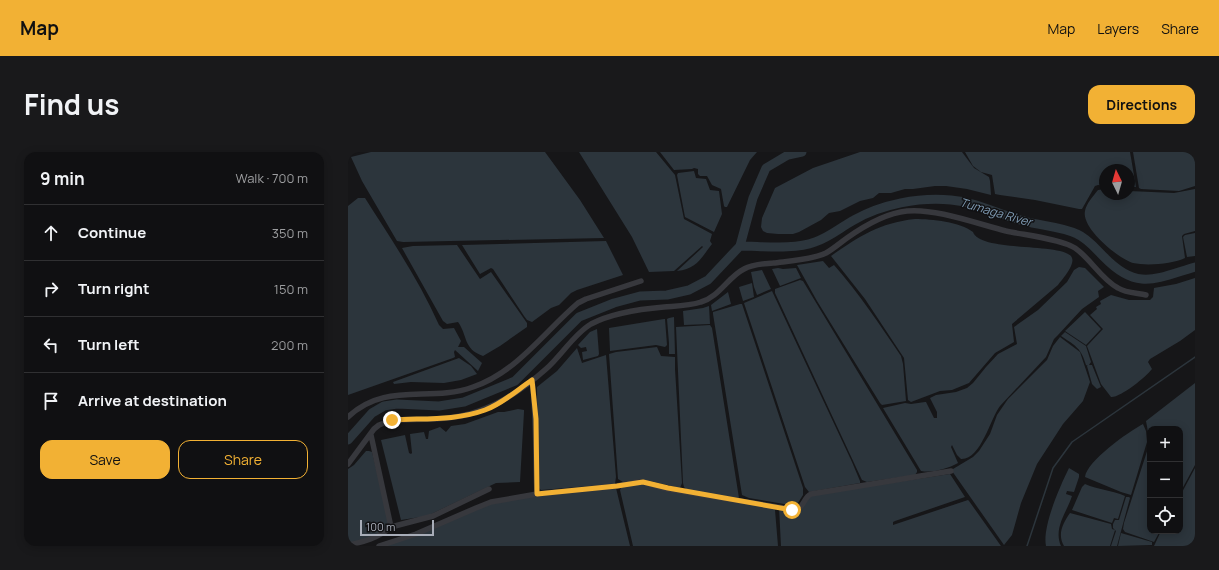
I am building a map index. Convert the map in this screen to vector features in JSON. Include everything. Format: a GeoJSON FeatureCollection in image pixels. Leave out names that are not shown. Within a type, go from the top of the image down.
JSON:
{"type":"FeatureCollection","features":[{"type":"Feature","properties":{"kind":"street"},"geometry":{"type":"LineString","coordinates":[[348,464],[374,429],[379,425],[392,420],[445,419],[485,410],[532,380],[548,367],[586,327],[593,323],[616,315],[643,309],[680,306],[703,302],[713,296],[744,269],[761,264],[818,256],[832,249],[847,238],[873,223],[894,214],[908,211],[929,212],[1006,231],[1064,243],[1075,248],[1118,288],[1146,294]]}},
{"type":"Feature","properties":{"kind":"street"},"geometry":{"type":"LineString","coordinates":[[348,417],[362,406],[384,397],[451,393],[474,387],[507,370],[578,303],[641,281]]}},
{"type":"Feature","properties":{"kind":"street"},"geometry":{"type":"LineString","coordinates":[[532,380],[536,419],[537,494]]}},
{"type":"Feature","properties":{"kind":"street"},"geometry":{"type":"LineString","coordinates":[[370,435],[391,527]]}},
{"type":"Feature","properties":{"kind":"street"},"geometry":{"type":"LineString","coordinates":[[379,546],[416,534],[491,502],[537,494],[643,482],[675,490],[796,510],[802,506],[808,495],[811,494],[951,471]]}},
{"type":"Feature","properties":{"kind":"street"},"geometry":{"type":"LineString","coordinates":[[348,545],[366,542],[391,527],[433,516],[489,489]]}},
{"type":"Feature","properties":{"kind":"shaded area"},"geometry":{"type":"Polygon","coordinates":[[[371,152],[545,152],[580,200],[604,238],[397,241],[362,181],[351,157],[371,152]]]}},
{"type":"Feature","properties":{"kind":"shaded area"},"geometry":{"type":"Polygon","coordinates":[[[579,152],[656,152],[675,175],[684,219],[712,234],[710,241],[712,244],[698,262],[689,268],[677,271],[703,247],[702,246],[674,271],[649,272],[632,237],[579,152]]]}},
{"type":"Feature","properties":{"kind":"shaded area"},"geometry":{"type":"Polygon","coordinates":[[[660,152],[757,152],[750,160],[727,207],[725,207],[721,189],[712,185],[707,176],[700,176],[698,174],[698,169],[694,168],[674,170],[660,152]]]}},
{"type":"Feature","properties":{"kind":"shaded area"},"geometry":{"type":"Polygon","coordinates":[[[860,152],[962,152],[974,168],[989,177],[991,195],[946,186],[905,189],[891,193],[879,193],[873,198],[860,201],[840,211],[829,213],[821,220],[793,234],[767,233],[763,231],[761,227],[762,218],[775,188],[813,168],[860,152]]]}},
{"type":"Feature","properties":{"kind":"shaded area"},"geometry":{"type":"Polygon","coordinates":[[[965,152],[1130,152],[1132,164],[1099,164],[1099,185],[1095,186],[1082,209],[995,194],[992,175],[981,172],[973,166],[965,152]]]}},
{"type":"Feature","properties":{"kind":"shaded area"},"geometry":{"type":"Polygon","coordinates":[[[1133,152],[1195,152],[1195,186],[1179,191],[1141,189],[1139,188],[1133,152]]]}},
{"type":"Feature","properties":{"kind":"shaded area"},"geometry":{"type":"Polygon","coordinates":[[[694,171],[696,178],[706,179],[710,190],[719,191],[722,214],[714,232],[685,217],[677,175],[678,173],[694,171]]]}},
{"type":"Feature","properties":{"kind":"shaded area"},"geometry":{"type":"Polygon","coordinates":[[[1195,189],[1195,231],[1182,236],[1185,258],[1167,263],[1139,264],[1133,263],[1119,256],[1102,242],[1089,226],[1085,218],[1087,205],[1098,190],[1099,200],[1135,200],[1135,191],[1174,193],[1195,189]]]}},
{"type":"Feature","properties":{"kind":"shaded area"},"geometry":{"type":"Polygon","coordinates":[[[358,198],[365,198],[385,229],[414,276],[439,325],[443,329],[454,328],[461,341],[458,347],[464,347],[482,363],[478,371],[455,350],[455,357],[453,358],[348,395],[348,206],[358,198]]]}},
{"type":"Feature","properties":{"kind":"shaded area"},"geometry":{"type":"Polygon","coordinates":[[[915,219],[937,220],[953,223],[973,232],[979,238],[991,243],[1040,248],[1067,253],[1072,258],[1072,264],[1058,285],[1012,324],[1014,342],[995,353],[969,383],[952,390],[940,391],[911,402],[908,400],[904,358],[865,299],[831,256],[851,242],[880,227],[915,219]]]}},
{"type":"Feature","properties":{"kind":"shaded area"},"geometry":{"type":"Polygon","coordinates":[[[1195,233],[1195,256],[1187,257],[1183,237],[1185,235],[1195,233]]]}},
{"type":"Feature","properties":{"kind":"shaded area"},"geometry":{"type":"Polygon","coordinates":[[[606,241],[623,275],[571,293],[559,305],[551,308],[532,322],[527,320],[524,316],[493,269],[491,268],[480,274],[462,245],[606,241]]]}},
{"type":"Feature","properties":{"kind":"shaded area"},"geometry":{"type":"Polygon","coordinates":[[[457,245],[480,279],[491,272],[527,323],[527,327],[483,356],[472,350],[469,346],[458,322],[447,324],[443,321],[402,248],[413,246],[457,245]]]}},
{"type":"Feature","properties":{"kind":"shaded area"},"geometry":{"type":"Polygon","coordinates":[[[823,261],[829,268],[834,265],[869,309],[901,356],[906,401],[882,405],[880,403],[817,301],[797,265],[823,261]]]}},
{"type":"Feature","properties":{"kind":"shaded area"},"geometry":{"type":"Polygon","coordinates":[[[1079,267],[1085,268],[1104,287],[1098,291],[1099,297],[1082,309],[1054,339],[1046,357],[1000,406],[984,438],[974,453],[968,458],[961,459],[957,455],[952,445],[951,447],[958,463],[940,470],[921,471],[883,408],[905,403],[911,404],[926,402],[934,418],[937,418],[937,412],[930,398],[936,395],[956,392],[967,388],[973,383],[998,354],[1017,344],[1014,327],[1038,310],[1067,282],[1074,270],[1079,267]]]}},
{"type":"Feature","properties":{"kind":"shaded area"},"geometry":{"type":"Polygon","coordinates":[[[796,268],[801,278],[780,286],[772,269],[796,268]]]}},
{"type":"Feature","properties":{"kind":"shaded area"},"geometry":{"type":"Polygon","coordinates":[[[762,270],[771,289],[757,295],[751,272],[762,270]]]}},
{"type":"Feature","properties":{"kind":"shaded area"},"geometry":{"type":"Polygon","coordinates":[[[1195,278],[1195,330],[1150,359],[1148,362],[1152,369],[1139,382],[1126,391],[1111,397],[1101,384],[1087,346],[1103,329],[1090,315],[1097,309],[1096,307],[1101,304],[1100,301],[1111,295],[1129,300],[1150,300],[1153,297],[1154,288],[1176,284],[1195,278]]]}},
{"type":"Feature","properties":{"kind":"shaded area"},"geometry":{"type":"Polygon","coordinates":[[[800,280],[803,281],[917,470],[915,475],[867,482],[862,480],[775,293],[775,289],[800,280]]]}},
{"type":"Feature","properties":{"kind":"shaded area"},"geometry":{"type":"Polygon","coordinates":[[[752,283],[754,297],[743,301],[739,287],[752,283]]]}},
{"type":"Feature","properties":{"kind":"shaded area"},"geometry":{"type":"Polygon","coordinates":[[[772,291],[852,462],[860,483],[809,492],[805,487],[744,303],[772,291]]]}},
{"type":"Feature","properties":{"kind":"shaded area"},"geometry":{"type":"Polygon","coordinates":[[[728,292],[731,304],[712,311],[711,305],[728,292]]]}},
{"type":"Feature","properties":{"kind":"shaded area"},"geometry":{"type":"Polygon","coordinates":[[[742,304],[803,488],[803,495],[796,506],[749,498],[742,495],[713,314],[713,312],[742,304]]]}},
{"type":"Feature","properties":{"kind":"shaded area"},"geometry":{"type":"Polygon","coordinates":[[[709,306],[710,324],[684,325],[683,311],[709,306]]]}},
{"type":"Feature","properties":{"kind":"shaded area"},"geometry":{"type":"Polygon","coordinates":[[[1085,312],[1101,329],[1086,345],[1065,331],[1085,312]]]}},
{"type":"Feature","properties":{"kind":"shaded area"},"geometry":{"type":"Polygon","coordinates":[[[674,317],[675,354],[669,354],[667,319],[674,317]]]}},
{"type":"Feature","properties":{"kind":"shaded area"},"geometry":{"type":"Polygon","coordinates":[[[665,319],[667,345],[665,347],[656,345],[610,351],[609,328],[665,319]]]}},
{"type":"Feature","properties":{"kind":"shaded area"},"geometry":{"type":"Polygon","coordinates":[[[710,325],[712,328],[739,498],[687,490],[683,483],[676,327],[710,325]]]}},
{"type":"Feature","properties":{"kind":"shaded area"},"geometry":{"type":"Polygon","coordinates":[[[597,329],[599,354],[598,356],[583,360],[582,352],[587,351],[586,347],[581,348],[578,345],[590,332],[597,329]]]}},
{"type":"Feature","properties":{"kind":"shaded area"},"geometry":{"type":"Polygon","coordinates":[[[1065,332],[1086,346],[1091,362],[1089,365],[1092,365],[1101,387],[1097,389],[1092,384],[1088,366],[1086,365],[1080,351],[1061,336],[1065,332]]]}},
{"type":"Feature","properties":{"kind":"shaded area"},"geometry":{"type":"Polygon","coordinates":[[[1060,337],[1080,352],[1090,382],[1083,401],[1063,424],[1037,464],[1021,503],[1012,535],[1004,545],[952,471],[973,457],[979,451],[990,434],[997,415],[1008,399],[1047,360],[1053,346],[1060,337]]]}},
{"type":"Feature","properties":{"kind":"shaded area"},"geometry":{"type":"Polygon","coordinates":[[[657,347],[661,356],[675,357],[682,483],[680,488],[641,479],[623,482],[618,479],[609,354],[657,347]]]}},
{"type":"Feature","properties":{"kind":"shaded area"},"geometry":{"type":"Polygon","coordinates":[[[577,348],[582,363],[606,355],[616,477],[615,484],[541,490],[538,487],[537,387],[557,371],[577,348]]]}},
{"type":"Feature","properties":{"kind":"shaded area"},"geometry":{"type":"Polygon","coordinates":[[[459,358],[471,366],[477,374],[461,380],[444,383],[411,382],[394,384],[393,382],[459,358]]]}},
{"type":"Feature","properties":{"kind":"shaded area"},"geometry":{"type":"Polygon","coordinates":[[[1195,383],[1195,465],[1183,487],[1183,426],[1147,426],[1146,421],[1195,383]]]}},
{"type":"Feature","properties":{"kind":"shaded area"},"geometry":{"type":"Polygon","coordinates":[[[518,409],[524,410],[520,482],[496,483],[427,516],[401,520],[381,440],[405,435],[409,453],[411,454],[410,434],[424,432],[426,439],[428,439],[429,431],[440,427],[446,432],[451,426],[465,424],[498,412],[518,409]]]}},
{"type":"Feature","properties":{"kind":"shaded area"},"geometry":{"type":"Polygon","coordinates":[[[1143,424],[1146,431],[1147,442],[1131,495],[1085,477],[1087,470],[1100,455],[1128,433],[1143,424]]]}},
{"type":"Feature","properties":{"kind":"shaded area"},"geometry":{"type":"Polygon","coordinates":[[[366,451],[372,452],[390,525],[373,538],[348,543],[348,469],[354,465],[366,451]]]}},
{"type":"Feature","properties":{"kind":"shaded area"},"geometry":{"type":"Polygon","coordinates":[[[1147,451],[1147,534],[1158,534],[1154,542],[1125,532],[1123,529],[1147,451]]]}},
{"type":"Feature","properties":{"kind":"shaded area"},"geometry":{"type":"Polygon","coordinates":[[[1069,468],[1079,474],[1079,477],[1074,492],[1067,491],[1066,494],[1072,496],[1060,526],[1059,539],[1061,546],[1046,546],[1045,538],[1049,518],[1069,468]]]}},
{"type":"Feature","properties":{"kind":"shaded area"},"geometry":{"type":"Polygon","coordinates":[[[1195,468],[1195,546],[1154,546],[1160,534],[1183,534],[1183,490],[1195,468]]]}},
{"type":"Feature","properties":{"kind":"shaded area"},"geometry":{"type":"Polygon","coordinates":[[[950,474],[965,497],[895,521],[893,522],[893,525],[968,500],[1001,546],[781,546],[779,507],[796,511],[812,495],[950,474]]]}},
{"type":"Feature","properties":{"kind":"shaded area"},"geometry":{"type":"Polygon","coordinates":[[[635,483],[774,508],[778,546],[633,546],[620,490],[621,488],[635,483]]]}},
{"type":"Feature","properties":{"kind":"shaded area"},"geometry":{"type":"Polygon","coordinates":[[[1085,484],[1125,496],[1118,519],[1114,518],[1112,523],[1072,510],[1082,487],[1085,484]]]}},
{"type":"Feature","properties":{"kind":"shaded area"},"geometry":{"type":"Polygon","coordinates":[[[616,488],[630,546],[380,546],[494,501],[616,488]]]}},
{"type":"Feature","properties":{"kind":"shaded area"},"geometry":{"type":"Polygon","coordinates":[[[1126,497],[1130,498],[1117,546],[1111,546],[1116,531],[1113,528],[1113,524],[1115,520],[1119,520],[1126,497]]]}},
{"type":"Feature","properties":{"kind":"shaded area"},"geometry":{"type":"Polygon","coordinates":[[[1070,513],[1111,524],[1112,529],[1115,530],[1110,546],[1064,546],[1061,533],[1063,525],[1070,513]]]}},
{"type":"Feature","properties":{"kind":"shaded area"},"geometry":{"type":"Polygon","coordinates":[[[1121,533],[1152,542],[1152,545],[1118,546],[1121,533]]]}},
{"type":"Feature","properties":{"kind":"waterway","name":"Tumaga River"},"geometry":{"type":"LineString","coordinates":[[348,440],[372,413],[384,406],[397,404],[439,406],[464,402],[515,381],[579,317],[614,303],[640,296],[667,295],[689,290],[708,280],[740,246],[753,198],[766,168],[788,155],[802,152]]}},
{"type":"Feature","properties":{"kind":"waterway","name":"Tumaga River"},"geometry":{"type":"LineString","coordinates":[[740,246],[788,247],[807,244],[826,237],[865,214],[876,210],[901,203],[939,199],[970,203],[1030,223],[1071,231],[1088,241],[1116,268],[1127,275],[1137,278],[1157,278],[1195,267]]}},
{"type":"Feature","properties":{"kind":"waterway"},"geometry":{"type":"LineString","coordinates":[[1027,546],[1053,468],[1072,442],[1195,357]]}},
{"type":"Feature","properties":{"kind":"route"},"geometry":{"type":"LineString","coordinates":[[392,420],[445,419],[485,410],[532,380],[536,419],[537,494],[643,482],[668,488],[792,510]]}}]}
